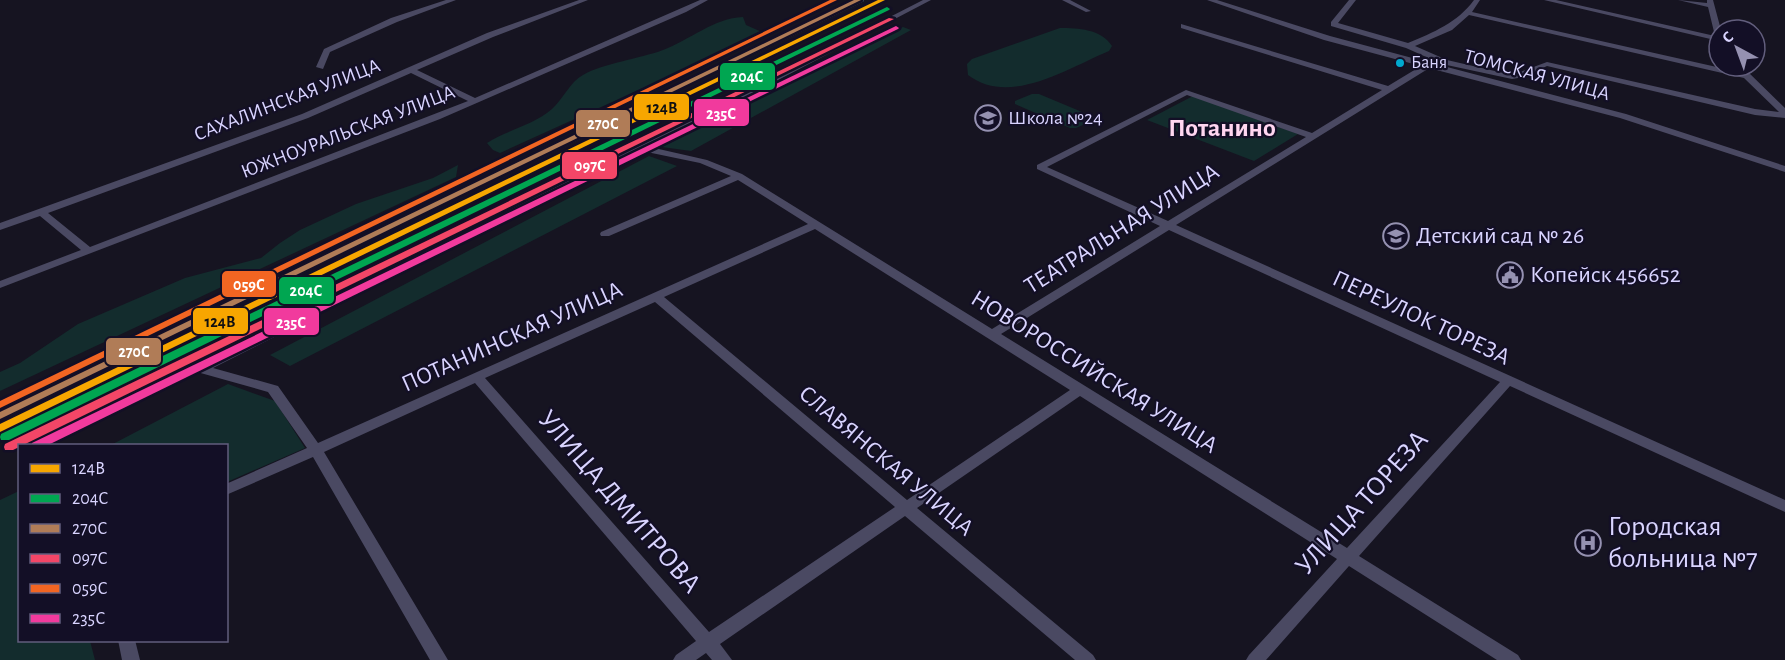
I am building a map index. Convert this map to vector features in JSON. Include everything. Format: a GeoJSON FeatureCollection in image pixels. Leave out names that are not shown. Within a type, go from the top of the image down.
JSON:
{"type":"FeatureCollection","features":[{"type":"Feature","properties":{"kind":"street"},"geometry":{"type":"LineString","coordinates":[[320,67],[327,51],[394,20],[453,0]]}},
{"type":"Feature","properties":{"kind":"street","name":"САХАЛИНСКАЯ УЛИЦА"},"geometry":{"type":"LineString","coordinates":[[0,227],[305,116],[490,35],[585,0]]}},
{"type":"Feature","properties":{"kind":"street","name":"ЮЖНОУРАЛЬСКАЯ УЛИЦА"},"geometry":{"type":"LineString","coordinates":[[0,285],[475,101],[684,12],[705,0]]}},
{"type":"Feature","properties":{"kind":"street"},"geometry":{"type":"LineString","coordinates":[[439,660],[316,450],[273,388],[201,369],[641,148],[928,0]]}},
{"type":"Feature","properties":{"kind":"street"},"geometry":{"type":"LineString","coordinates":[[1065,0],[1088,11]]}},
{"type":"Feature","properties":{"kind":"street","name":"ТОМСКАЯ УЛИЦА"},"geometry":{"type":"LineString","coordinates":[[1210,0],[1327,38],[1623,116],[1785,169]]}},
{"type":"Feature","properties":{"kind":"street"},"geometry":{"type":"LineString","coordinates":[[1353,0],[1334,24],[1409,46],[1445,62],[1512,77],[1518,77],[1538,65],[1547,64],[1755,112],[1785,114]]}},
{"type":"Feature","properties":{"kind":"street"},"geometry":{"type":"LineString","coordinates":[[1409,46],[1449,28],[1468,13],[1477,0]]}},
{"type":"Feature","properties":{"kind":"street"},"geometry":{"type":"LineString","coordinates":[[1547,0],[1707,35]]}},
{"type":"Feature","properties":{"kind":"street"},"geometry":{"type":"LineString","coordinates":[[1681,0],[1712,3],[1715,18]]}},
{"type":"Feature","properties":{"kind":"street"},"geometry":{"type":"LineString","coordinates":[[1468,13],[1707,67]]}},
{"type":"Feature","properties":{"kind":"street"},"geometry":{"type":"LineString","coordinates":[[1184,26],[1389,89]]}},
{"type":"Feature","properties":{"kind":"street","name":"ТЕАТРАЛЬНАЯ УЛИЦА"},"geometry":{"type":"LineString","coordinates":[[991,335],[1428,65]]}},
{"type":"Feature","properties":{"kind":"street"},"geometry":{"type":"LineString","coordinates":[[412,70],[475,101]]}},
{"type":"Feature","properties":{"kind":"street"},"geometry":{"type":"LineString","coordinates":[[1749,78],[1785,114]]}},
{"type":"Feature","properties":{"kind":"street","name":"ПЕРЕУЛОК ТОРЕЗА"},"geometry":{"type":"LineString","coordinates":[[1312,136],[1186,92],[1040,167],[1507,382],[1785,506]]}},
{"type":"Feature","properties":{"kind":"street","name":"НОВОРОССИЙСКАЯ УЛИЦА"},"geometry":{"type":"LineString","coordinates":[[641,148],[701,159],[723,166],[1511,660]]}},
{"type":"Feature","properties":{"kind":"street"},"geometry":{"type":"LineString","coordinates":[[605,234],[739,176]]}},
{"type":"Feature","properties":{"kind":"street"},"geometry":{"type":"LineString","coordinates":[[40,212],[89,251]]}},
{"type":"Feature","properties":{"kind":"street","name":"ПОТАНИНСКАЯ УЛИЦА"},"geometry":{"type":"LineString","coordinates":[[228,489],[817,224]]}},
{"type":"Feature","properties":{"kind":"street","name":"СЛАВЯНСКАЯ УЛИЦА"},"geometry":{"type":"LineString","coordinates":[[656,297],[1087,660]]}},
{"type":"Feature","properties":{"kind":"street","name":"УЛИЦА ДМИТРОВА"},"geometry":{"type":"LineString","coordinates":[[477,377],[723,660]]}},
{"type":"Feature","properties":{"kind":"street","name":"УЛИЦА ТОРЕЗА"},"geometry":{"type":"LineString","coordinates":[[1255,660],[1507,382]]}},
{"type":"Feature","properties":{"kind":"street"},"geometry":{"type":"LineString","coordinates":[[682,660],[1079,390]]}},
{"type":"Feature","properties":{"kind":"street"},"geometry":{"type":"LineString","coordinates":[[126,642],[131,660]]}},
{"type":"Feature","properties":{"kind":"green space"},"geometry":{"type":"Polygon","coordinates":[[[743,17],[746,25],[764,33],[500,153],[493,150],[487,143],[545,115],[574,82],[591,71],[663,50],[712,25],[743,17]]]}},
{"type":"Feature","properties":{"kind":"green space"},"geometry":{"type":"Polygon","coordinates":[[[903,27],[911,30],[691,151],[662,147],[903,27]]]}},
{"type":"Feature","properties":{"kind":"green space"},"geometry":{"type":"Polygon","coordinates":[[[1060,28],[1081,29],[1095,33],[1102,36],[1112,46],[1109,51],[1057,75],[1020,86],[1002,87],[984,84],[968,75],[967,64],[972,59],[1060,28]]]}},
{"type":"Feature","properties":{"kind":"green space"},"geometry":{"type":"Polygon","coordinates":[[[1032,94],[1039,94],[1094,117],[1094,120],[1076,128],[1070,128],[1015,104],[1015,101],[1032,94]]]}},
{"type":"Feature","properties":{"kind":"green space"},"geometry":{"type":"Polygon","coordinates":[[[1193,96],[1298,134],[1254,161],[1147,120],[1193,96]]]}},
{"type":"Feature","properties":{"kind":"green space"},"geometry":{"type":"Polygon","coordinates":[[[649,156],[677,166],[290,366],[270,355],[649,156]]]}},
{"type":"Feature","properties":{"kind":"green space"},"geometry":{"type":"Polygon","coordinates":[[[458,165],[456,177],[0,391],[0,372],[20,363],[78,324],[185,278],[261,258],[300,230],[356,204],[433,178],[458,165]]]}},
{"type":"Feature","properties":{"kind":"green space"},"geometry":{"type":"Polygon","coordinates":[[[228,384],[275,401],[305,448],[228,482],[228,444],[113,444],[228,384]]]}},
{"type":"Feature","properties":{"kind":"green space"},"geometry":{"type":"Polygon","coordinates":[[[18,491],[18,642],[90,642],[95,660],[0,660],[0,500],[18,491]]]}},
{"type":"Feature","properties":{"kind":"railway"},"geometry":{"type":"LineString","coordinates":[[628,113],[862,0]]}},
{"type":"Feature","properties":{"kind":"railway"},"geometry":{"type":"LineString","coordinates":[[334,255],[631,112]]}},
{"type":"Feature","properties":{"kind":"railway"},"geometry":{"type":"LineString","coordinates":[[0,416],[337,253]]}},
{"type":"Feature","properties":{"kind":"transit line","name":"059С"},"geometry":{"type":"LineString","coordinates":[[0,405],[834,0]]}},
{"type":"Feature","properties":{"kind":"transit line","name":"270С"},"geometry":{"type":"LineString","coordinates":[[0,416],[858,0]]}},
{"type":"Feature","properties":{"kind":"transit line","name":"124В"},"geometry":{"type":"LineString","coordinates":[[0,428],[882,0]]}},
{"type":"Feature","properties":{"kind":"transit line","name":"204С"},"geometry":{"type":"LineString","coordinates":[[5,437],[887,9]]}},
{"type":"Feature","properties":{"kind":"transit line","name":"097С"},"geometry":{"type":"LineString","coordinates":[[9,447],[891,19]]}},
{"type":"Feature","properties":{"kind":"transit line","name":"235С"},"geometry":{"type":"LineString","coordinates":[[40,444],[896,28]]}},
{"type":"Feature","properties":{"kind":"place","name":"Баня"},"geometry":{"type":"Point","coordinates":[1400,63]}},
{"type":"Feature","properties":{"kind":"place","name":"Школа №24"},"geometry":{"type":"Point","coordinates":[988,118]}},
{"type":"Feature","properties":{"kind":"place","name":"Детский сад № 26"},"geometry":{"type":"Point","coordinates":[1396,236]}},
{"type":"Feature","properties":{"kind":"place","name":"Копейск 456652"},"geometry":{"type":"Point","coordinates":[1510,275]}},
{"type":"Feature","properties":{"kind":"place","name":"Городская больница №7"},"geometry":{"type":"Point","coordinates":[1588,543]}},
{"type":"Feature","properties":{"kind":"district","name":"Потанино"},"geometry":{"type":"Point","coordinates":[1222,128]}}]}
